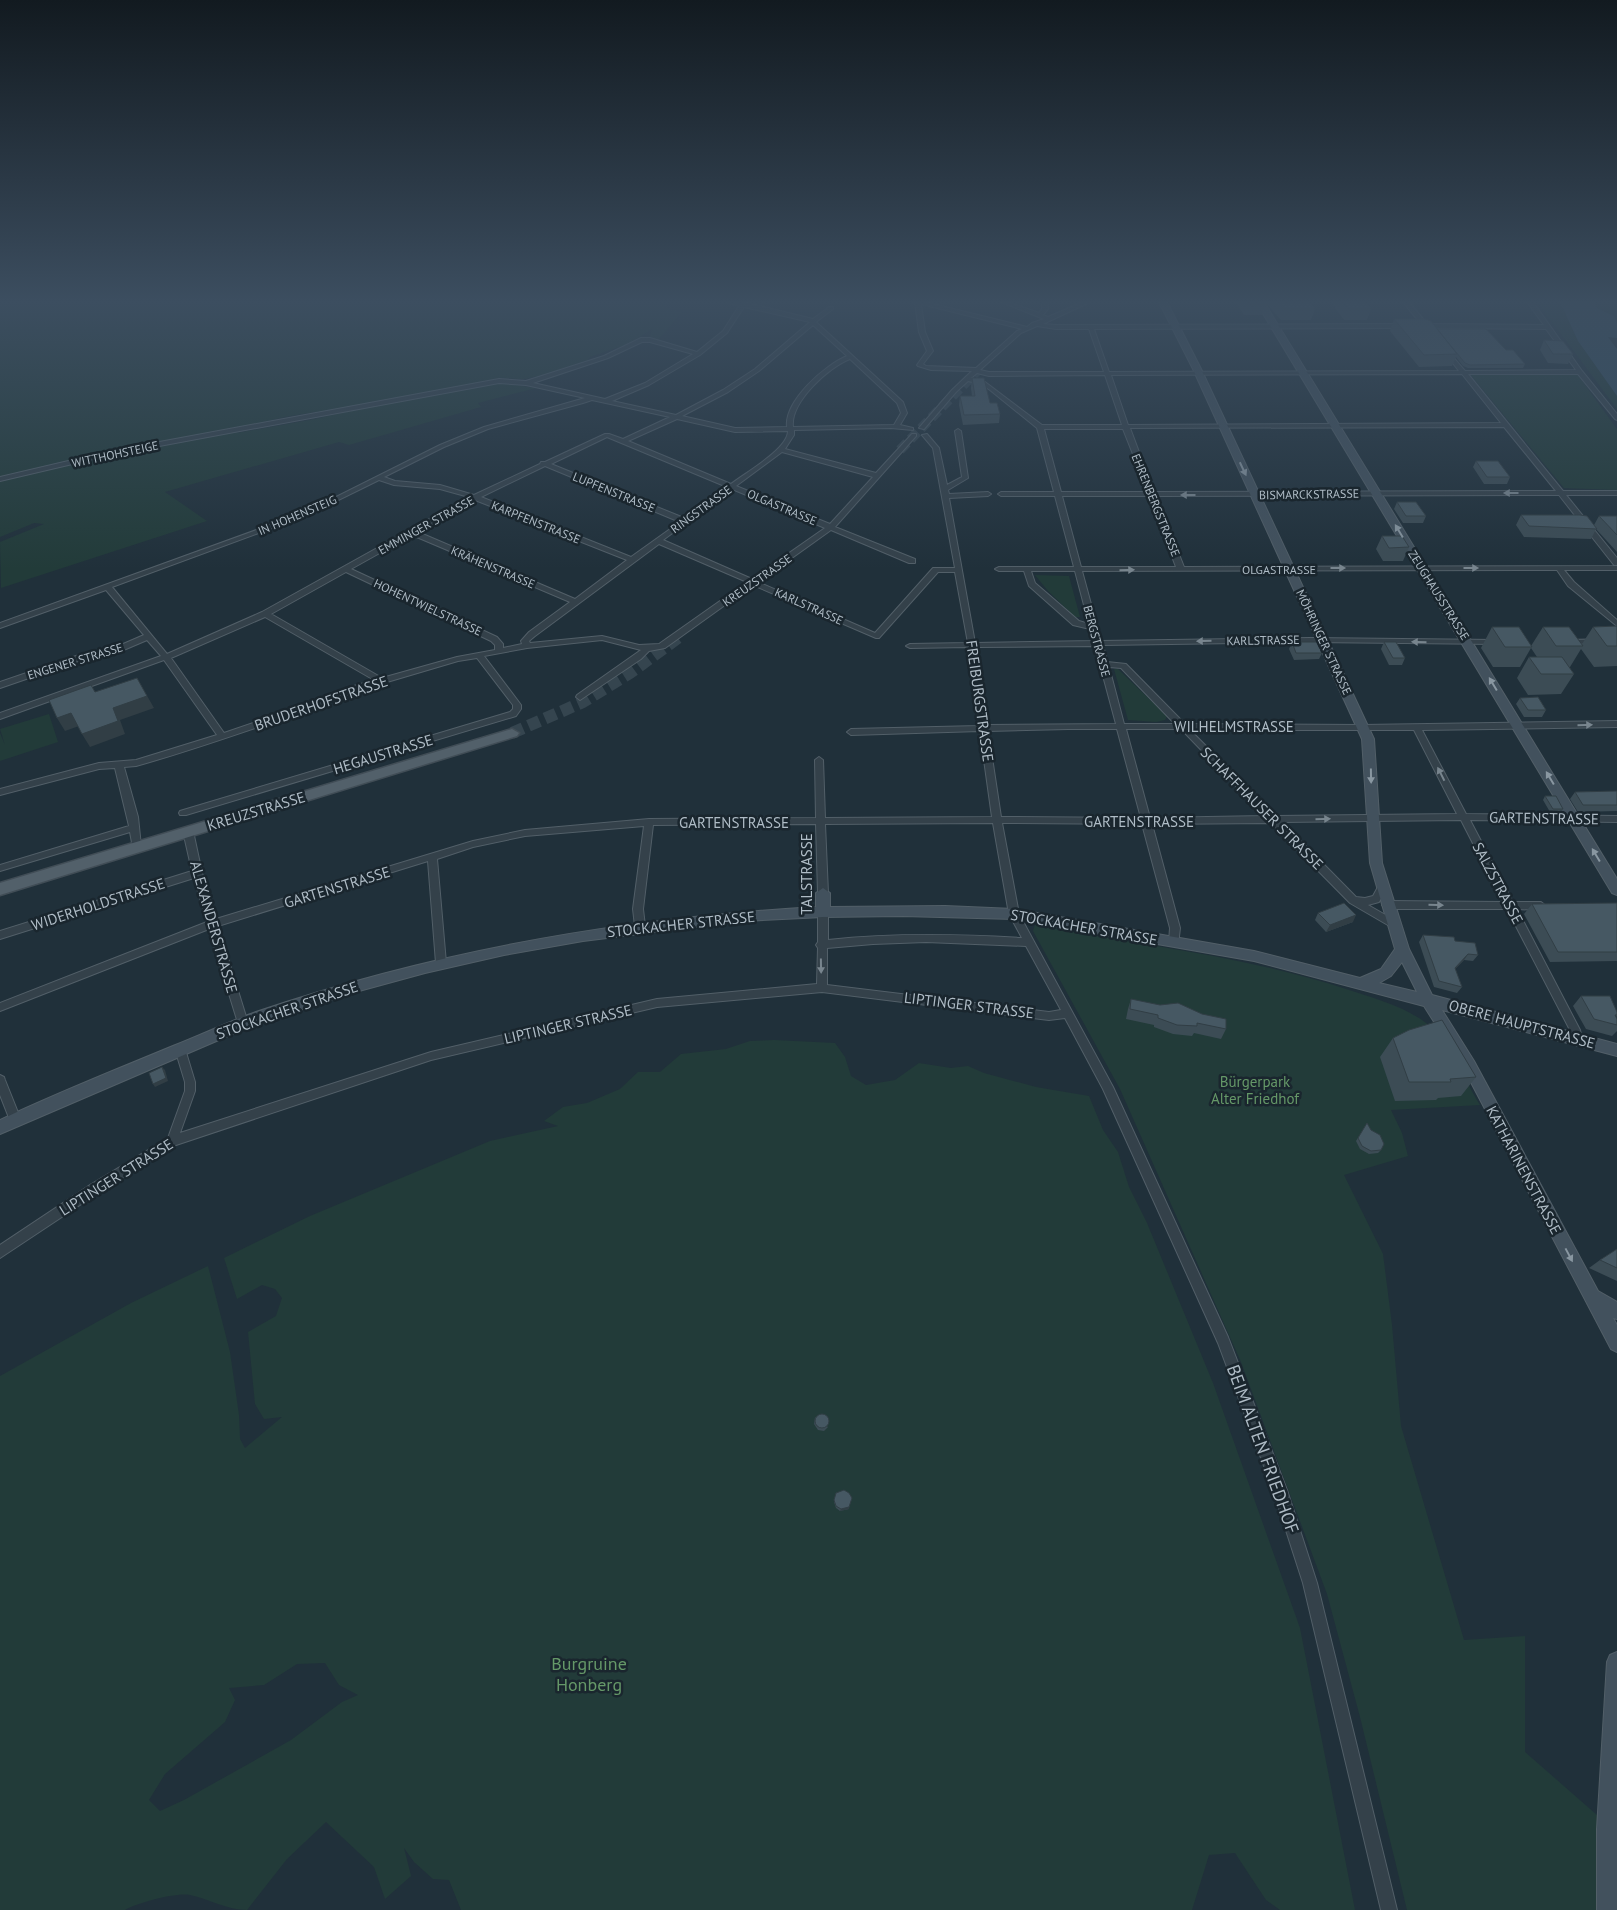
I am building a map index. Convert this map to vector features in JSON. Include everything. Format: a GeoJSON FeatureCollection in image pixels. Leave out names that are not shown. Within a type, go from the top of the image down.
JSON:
{"type":"FeatureCollection","features":[{"type":"Feature","properties":{"kind":"main road","name":"KREUZSTRASSE"},"geometry":{"type":"LineString","coordinates":[[0,889],[512,733]]}},
{"type":"Feature","properties":{"kind":"street","name":"WITTHOHSTEIGE"},"geometry":{"type":"LineString","coordinates":[[0,479],[111,453],[443,391]]}},
{"type":"Feature","properties":{"kind":"street","name":"WITTHOHSTEIGE"},"geometry":{"type":"LineString","coordinates":[[559,391],[735,430],[896,426],[912,432],[924,431]]}},
{"type":"Feature","properties":{"kind":"street"},"geometry":{"type":"LineString","coordinates":[[606,401],[630,391]]}},
{"type":"Feature","properties":{"kind":"street"},"geometry":{"type":"LineString","coordinates":[[624,441],[678,417],[725,391]]}},
{"type":"Feature","properties":{"kind":"street","name":"RINGSTRASSE"},"geometry":{"type":"LineString","coordinates":[[527,646],[526,641],[532,634],[574,601],[781,450],[791,436],[792,429],[789,422],[794,408],[807,391]]}},
{"type":"Feature","properties":{"kind":"street"},"geometry":{"type":"LineString","coordinates":[[888,391],[904,406],[904,413],[896,426]]}},
{"type":"Feature","properties":{"kind":"street"},"geometry":{"type":"LineString","coordinates":[[924,431],[956,391]]}},
{"type":"Feature","properties":{"kind":"street"},"geometry":{"type":"LineString","coordinates":[[996,391],[1040,427],[1505,424]]}},
{"type":"Feature","properties":{"kind":"street","name":"EHRENBERGSTRASSE"},"geometry":{"type":"LineString","coordinates":[[1112,391],[1181,569]]}},
{"type":"Feature","properties":{"kind":"street","name":"MÖHRINGER STRASSE"},"geometry":{"type":"LineString","coordinates":[[1207,391],[1368,739],[1376,863],[1387,905],[1402,949],[1427,999]]}},
{"type":"Feature","properties":{"kind":"street","name":"ZEUGHAUSSTRASSE"},"geometry":{"type":"LineString","coordinates":[[1315,391],[1576,819],[1617,890]]}},
{"type":"Feature","properties":{"kind":"street"},"geometry":{"type":"LineString","coordinates":[[1478,391],[1617,563]]}},
{"type":"Feature","properties":{"kind":"street"},"geometry":{"type":"LineString","coordinates":[[1595,391],[1617,418]]}},
{"type":"Feature","properties":{"kind":"street","name":"IN HOHENSTEIG"},"geometry":{"type":"LineString","coordinates":[[0,626],[308,513],[442,446],[486,428],[590,398]]}},
{"type":"Feature","properties":{"kind":"street","name":"BERGSTRASSE"},"geometry":{"type":"LineString","coordinates":[[1040,427],[1119,726],[1175,928],[1174,942]]}},
{"type":"Feature","properties":{"kind":"street","name":"FREIBURGSTRASSE"},"geometry":{"type":"LineString","coordinates":[[924,431],[936,448],[945,493],[972,645],[996,820],[1014,914]]}},
{"type":"Feature","properties":{"kind":"street"},"geometry":{"type":"LineString","coordinates":[[945,493],[965,478],[958,431]]}},
{"type":"Feature","properties":{"kind":"street","name":"KREUZSTRASSE"},"geometry":{"type":"LineString","coordinates":[[580,697],[638,658],[645,650],[668,643],[831,527],[878,476],[912,432]]}},
{"type":"Feature","properties":{"kind":"street","name":"EMMINGER STRASSE"},"geometry":{"type":"LineString","coordinates":[[0,716],[166,657],[265,614],[348,570],[475,497],[543,464],[607,435],[624,441]]}},
{"type":"Feature","properties":{"kind":"street","name":"OLGASTRASSE"},"geometry":{"type":"LineString","coordinates":[[624,441],[912,562]]}},
{"type":"Feature","properties":{"kind":"street"},"geometry":{"type":"LineString","coordinates":[[781,450],[878,476]]}},
{"type":"Feature","properties":{"kind":"street","name":"LUPFENSTRASSE"},"geometry":{"type":"LineString","coordinates":[[543,464],[684,521]]}},
{"type":"Feature","properties":{"kind":"street","name":"KARPFENSTRASSE"},"geometry":{"type":"LineString","coordinates":[[380,478],[394,482],[440,487],[475,497],[632,560]]}},
{"type":"Feature","properties":{"kind":"street"},"geometry":{"type":"LineString","coordinates":[[945,493],[988,494]]}},
{"type":"Feature","properties":{"kind":"street","name":"BISMARCKSTRASSE"},"geometry":{"type":"LineString","coordinates":[[1001,494],[1617,493]]}},
{"type":"Feature","properties":{"kind":"street","name":"KRÄHENSTRASSE"},"geometry":{"type":"LineString","coordinates":[[412,532],[574,601]]}},
{"type":"Feature","properties":{"kind":"street","name":"KARLSTRASSE"},"geometry":{"type":"LineString","coordinates":[[658,540],[876,636],[936,570],[958,570]]}},
{"type":"Feature","properties":{"kind":"street"},"geometry":{"type":"LineString","coordinates":[[1560,568],[1571,584],[1617,624]]}},
{"type":"Feature","properties":{"kind":"street","name":"OLGASTRASSE"},"geometry":{"type":"LineString","coordinates":[[999,569],[1617,568]]}},
{"type":"Feature","properties":{"kind":"street","name":"HOHENTWIELSTRASSE"},"geometry":{"type":"LineString","coordinates":[[348,570],[494,639],[499,644],[499,651]]}},
{"type":"Feature","properties":{"kind":"street"},"geometry":{"type":"LineString","coordinates":[[1027,570],[1032,584],[1076,623],[1094,627]]}},
{"type":"Feature","properties":{"kind":"street"},"geometry":{"type":"LineString","coordinates":[[107,586],[166,657],[223,737]]}},
{"type":"Feature","properties":{"kind":"street"},"geometry":{"type":"LineString","coordinates":[[265,614],[383,682]]}},
{"type":"Feature","properties":{"kind":"street","name":"ENGENER STRASSE"},"geometry":{"type":"LineString","coordinates":[[0,685],[85,656],[116,650],[149,636]]}},
{"type":"Feature","properties":{"kind":"street","name":"BRUDERHOFSTRASSE"},"geometry":{"type":"LineString","coordinates":[[0,792],[99,766],[136,763],[223,737],[348,691],[457,659],[527,646],[602,638],[645,650]]}},
{"type":"Feature","properties":{"kind":"street","name":"KARLSTRASSE"},"geometry":{"type":"LineString","coordinates":[[910,646],[1323,640],[1508,642]]}},
{"type":"Feature","properties":{"kind":"street"},"geometry":{"type":"LineString","coordinates":[[1556,642],[1617,641]]}},
{"type":"Feature","properties":{"kind":"street","name":"HEGAUSTRASSE"},"geometry":{"type":"LineString","coordinates":[[183,813],[513,714],[517,710],[517,704],[479,655]]}},
{"type":"Feature","properties":{"kind":"street","name":"SCHAFFHAUSER STRASSE"},"geometry":{"type":"LineString","coordinates":[[1103,664],[1123,666],[1353,900],[1393,924]]}},
{"type":"Feature","properties":{"kind":"street","name":"WILHELMSTRASSE"},"geometry":{"type":"LineString","coordinates":[[851,732],[1119,726],[1417,728],[1617,724]]}},
{"type":"Feature","properties":{"kind":"street","name":"SALZSTRASSE"},"geometry":{"type":"LineString","coordinates":[[1417,728],[1570,1021],[1576,1039]]}},
{"type":"Feature","properties":{"kind":"street","name":"TALSTRASSE"},"geometry":{"type":"LineString","coordinates":[[819,760],[823,894],[822,988]]}},
{"type":"Feature","properties":{"kind":"street"},"geometry":{"type":"LineString","coordinates":[[119,765],[133,817],[136,846]]}},
{"type":"Feature","properties":{"kind":"street","name":"GARTENSTRASSE"},"geometry":{"type":"LineString","coordinates":[[0,1008],[214,924],[432,858],[472,844],[525,833],[582,826],[649,822],[1145,821],[1463,817],[1617,819]]}},
{"type":"Feature","properties":{"kind":"street"},"geometry":{"type":"LineString","coordinates":[[640,926],[638,909],[649,822]]}},
{"type":"Feature","properties":{"kind":"street"},"geometry":{"type":"LineString","coordinates":[[0,868],[134,828]]}},
{"type":"Feature","properties":{"kind":"street","name":"ALEXANDERSTRASSE"},"geometry":{"type":"LineString","coordinates":[[188,831],[197,873],[214,924],[242,1023]]}},
{"type":"Feature","properties":{"kind":"street"},"geometry":{"type":"LineString","coordinates":[[432,858],[441,963]]}},
{"type":"Feature","properties":{"kind":"street","name":"WIDERHOLDSTRASSE"},"geometry":{"type":"LineString","coordinates":[[0,935],[197,873]]}},
{"type":"Feature","properties":{"kind":"street"},"geometry":{"type":"LineString","coordinates":[[1353,900],[1365,902],[1376,899],[1382,887]]}},
{"type":"Feature","properties":{"kind":"street"},"geometry":{"type":"LineString","coordinates":[[1387,905],[1550,906]]}},
{"type":"Feature","properties":{"kind":"street","name":"STOCKACHER STRASSE"},"geometry":{"type":"LineString","coordinates":[[0,1128],[91,1085],[242,1023],[368,982],[441,963],[640,926],[823,910],[983,911],[1014,914],[1254,956],[1427,999]]}},
{"type":"Feature","properties":{"kind":"street"},"geometry":{"type":"LineString","coordinates":[[1014,914],[1067,1013]]}},
{"type":"Feature","properties":{"kind":"street","name":"STOCKACHER STRASSE"},"geometry":{"type":"LineString","coordinates":[[821,945],[846,941],[954,938],[1030,942]]}},
{"type":"Feature","properties":{"kind":"street"},"geometry":{"type":"LineString","coordinates":[[1359,983],[1384,976],[1395,963],[1402,949]]}},
{"type":"Feature","properties":{"kind":"street","name":"LIPTINGER STRASSE"},"geometry":{"type":"LineString","coordinates":[[0,1252],[94,1189],[172,1142],[448,1051],[657,1003],[822,988],[1048,1016],[1067,1013]]}},
{"type":"Feature","properties":{"kind":"street","name":"OBERE HAUPTSTRASSE"},"geometry":{"type":"LineString","coordinates":[[1427,999],[1617,1050]]}},
{"type":"Feature","properties":{"kind":"street","name":"KATHARINENSTRASSE"},"geometry":{"type":"LineString","coordinates":[[1427,999],[1469,1065],[1617,1343]]}},
{"type":"Feature","properties":{"kind":"street","name":"BEIM ALTEN FRIEDHOF"},"geometry":{"type":"LineString","coordinates":[[1067,1013],[1082,1035],[1108,1087],[1224,1341],[1280,1490],[1310,1583],[1389,1910]]}},
{"type":"Feature","properties":{"kind":"street"},"geometry":{"type":"LineString","coordinates":[[172,1142],[190,1091],[190,1082],[180,1049]]}},
{"type":"Feature","properties":{"kind":"street"},"geometry":{"type":"LineString","coordinates":[[0,1080],[15,1120]]}},
{"type":"Feature","properties":{"kind":"street"},"geometry":{"type":"LineString","coordinates":[[1590,1295],[1617,1311]]}},
{"type":"Feature","properties":{"kind":"street"},"geometry":{"type":"LineString","coordinates":[[1609,1910],[1608,1829],[1617,1662]]}},
{"type":"Feature","properties":{"kind":"green space"},"geometry":{"type":"Polygon","coordinates":[[[0,391],[524,391],[478,403],[481,407],[349,445],[339,442],[165,492],[207,521],[1,588],[0,542],[44,524],[34,523],[0,537],[0,391]],[[373,406],[284,417],[267,421],[237,433],[373,406]]]}},
{"type":"Feature","properties":{"kind":"green space"},"geometry":{"type":"Polygon","coordinates":[[[1484,391],[1589,391],[1617,429],[1617,490],[1564,488],[1484,391]]]}},
{"type":"Feature","properties":{"kind":"green space"},"geometry":{"type":"Polygon","coordinates":[[[1604,391],[1614,391],[1617,396],[1617,409],[1604,391]]]}},
{"type":"Feature","properties":{"kind":"green space"},"geometry":{"type":"Polygon","coordinates":[[[1035,575],[1069,576],[1080,617],[1075,617],[1048,591],[1035,575]]]}},
{"type":"Feature","properties":{"kind":"green space"},"geometry":{"type":"Polygon","coordinates":[[[1114,669],[1118,669],[1167,716],[1165,720],[1156,722],[1128,720],[1114,669]]]}},
{"type":"Feature","properties":{"kind":"green space"},"geometry":{"type":"Polygon","coordinates":[[[49,714],[58,742],[0,761],[0,733],[5,745],[0,729],[49,714]]]}},
{"type":"Feature","properties":{"kind":"green space","name":"Bürgerpark Alter Friedhof"},"geometry":{"type":"Polygon","coordinates":[[[1035,925],[1192,952],[1269,968],[1367,996],[1398,1007],[1426,1023],[1442,1040],[1456,1062],[1480,1105],[1391,1110],[1402,1133],[1408,1156],[1344,1175],[1383,1254],[1392,1325],[1401,1426],[1464,1640],[1525,1636],[1525,1752],[1597,1815],[1599,1910],[1407,1910],[1360,1717],[1327,1594],[1241,1362],[1120,1089],[1033,931],[1035,925]]]}},
{"type":"Feature","properties":{"kind":"green space","name":"Burgruine Honberg"},"geometry":{"type":"Polygon","coordinates":[[[774,1040],[835,1043],[845,1057],[851,1076],[866,1085],[895,1080],[919,1063],[951,1068],[968,1066],[984,1073],[1036,1087],[1089,1096],[1103,1130],[1118,1152],[1129,1187],[1147,1223],[1213,1383],[1300,1628],[1355,1910],[1280,1910],[1266,1900],[1235,1853],[1209,1855],[1192,1910],[461,1910],[449,1880],[433,1879],[414,1862],[404,1848],[411,1876],[385,1899],[374,1867],[326,1822],[287,1859],[247,1910],[232,1908],[184,1894],[138,1904],[125,1910],[0,1910],[0,1376],[131,1303],[208,1266],[230,1352],[239,1415],[240,1439],[245,1448],[282,1417],[264,1419],[255,1404],[248,1332],[276,1316],[282,1298],[275,1289],[262,1285],[237,1299],[224,1258],[310,1216],[490,1141],[558,1126],[544,1121],[563,1107],[587,1103],[620,1089],[638,1072],[660,1072],[681,1054],[726,1049],[750,1041],[774,1040]],[[325,1663],[297,1664],[264,1685],[229,1688],[235,1700],[225,1722],[165,1774],[149,1800],[160,1811],[184,1800],[291,1740],[342,1702],[358,1695],[339,1685],[325,1663]]]}},
{"type":"Feature","properties":{"kind":"building"},"geometry":{"type":"Polygon","coordinates":[[[974,391],[987,391],[990,403],[997,403],[1000,414],[964,415],[960,396],[975,396],[974,391]]]}},
{"type":"Feature","properties":{"kind":"building"},"geometry":{"type":"Polygon","coordinates":[[[1476,461],[1498,461],[1510,477],[1487,477],[1476,461]]]}},
{"type":"Feature","properties":{"kind":"building"},"geometry":{"type":"Polygon","coordinates":[[[1397,502],[1416,502],[1426,516],[1406,516],[1397,502]]]}},
{"type":"Feature","properties":{"kind":"building"},"geometry":{"type":"Polygon","coordinates":[[[1521,515],[1587,516],[1597,529],[1529,526],[1521,515]]]}},
{"type":"Feature","properties":{"kind":"building"},"geometry":{"type":"Polygon","coordinates":[[[1599,516],[1617,516],[1617,535],[1599,516]]]}},
{"type":"Feature","properties":{"kind":"building"},"geometry":{"type":"Polygon","coordinates":[[[1382,536],[1402,536],[1409,547],[1389,548],[1382,536]]]}},
{"type":"Feature","properties":{"kind":"building"},"geometry":{"type":"Polygon","coordinates":[[[1617,626],[1617,646],[1607,646],[1593,627],[1617,626]]]}},
{"type":"Feature","properties":{"kind":"building"},"geometry":{"type":"Polygon","coordinates":[[[1492,627],[1519,627],[1532,647],[1505,647],[1492,627]]]}},
{"type":"Feature","properties":{"kind":"building"},"geometry":{"type":"Polygon","coordinates":[[[1543,627],[1569,627],[1583,646],[1556,646],[1543,627]]]}},
{"type":"Feature","properties":{"kind":"building"},"geometry":{"type":"Polygon","coordinates":[[[1292,642],[1317,642],[1322,653],[1296,653],[1292,642]]]}},
{"type":"Feature","properties":{"kind":"building"},"geometry":{"type":"Polygon","coordinates":[[[1384,642],[1396,642],[1405,658],[1393,658],[1384,642]]]}},
{"type":"Feature","properties":{"kind":"building"},"geometry":{"type":"Polygon","coordinates":[[[1529,657],[1562,657],[1574,674],[1541,674],[1529,657]]]}},
{"type":"Feature","properties":{"kind":"building"},"geometry":{"type":"Polygon","coordinates":[[[137,678],[147,696],[113,708],[118,721],[82,734],[71,713],[57,718],[49,700],[91,685],[95,692],[137,678]]]}},
{"type":"Feature","properties":{"kind":"building"},"geometry":{"type":"Polygon","coordinates":[[[1538,697],[1546,710],[1528,710],[1520,698],[1538,697]]]}},
{"type":"Feature","properties":{"kind":"building"},"geometry":{"type":"Polygon","coordinates":[[[1617,791],[1617,805],[1583,805],[1575,792],[1617,791]]]}},
{"type":"Feature","properties":{"kind":"building"},"geometry":{"type":"Polygon","coordinates":[[[1545,796],[1556,796],[1563,809],[1553,809],[1545,796]]]}},
{"type":"Feature","properties":{"kind":"building"},"geometry":{"type":"Polygon","coordinates":[[[1344,903],[1356,915],[1330,925],[1318,913],[1344,903]]]}},
{"type":"Feature","properties":{"kind":"building"},"geometry":{"type":"Polygon","coordinates":[[[1617,903],[1617,952],[1558,952],[1532,904],[1617,903]]]}},
{"type":"Feature","properties":{"kind":"building"},"geometry":{"type":"Polygon","coordinates":[[[1423,935],[1454,937],[1455,941],[1475,943],[1478,955],[1468,954],[1455,968],[1462,987],[1439,981],[1423,935]]]}},
{"type":"Feature","properties":{"kind":"building"},"geometry":{"type":"Polygon","coordinates":[[[1581,996],[1610,996],[1617,1012],[1617,1015],[1615,1015],[1617,1025],[1594,1019],[1581,996]]]}},
{"type":"Feature","properties":{"kind":"building"},"geometry":{"type":"Polygon","coordinates":[[[1131,999],[1160,1005],[1178,1003],[1202,1014],[1226,1019],[1226,1029],[1197,1023],[1197,1026],[1177,1025],[1158,1018],[1158,1015],[1130,1009],[1131,999]]]}},
{"type":"Feature","properties":{"kind":"building"},"geometry":{"type":"Polygon","coordinates":[[[1442,1020],[1476,1077],[1450,1079],[1451,1082],[1409,1082],[1393,1038],[1409,1030],[1442,1020]]]}},
{"type":"Feature","properties":{"kind":"building"},"geometry":{"type":"Polygon","coordinates":[[[162,1067],[166,1078],[153,1084],[149,1073],[162,1067]]]}},
{"type":"Feature","properties":{"kind":"building"},"geometry":{"type":"Polygon","coordinates":[[[1367,1123],[1371,1130],[1380,1135],[1384,1144],[1381,1150],[1371,1151],[1362,1146],[1358,1138],[1367,1123]]]}},
{"type":"Feature","properties":{"kind":"building"},"geometry":{"type":"Polygon","coordinates":[[[1617,1249],[1617,1268],[1600,1260],[1617,1249]]]}},
{"type":"Feature","properties":{"kind":"building"},"geometry":{"type":"Polygon","coordinates":[[[819,1414],[825,1414],[829,1421],[825,1428],[819,1428],[815,1424],[815,1418],[819,1414]]]}},
{"type":"Feature","properties":{"kind":"building"},"geometry":{"type":"Polygon","coordinates":[[[844,1490],[852,1498],[849,1507],[841,1509],[836,1506],[834,1500],[836,1493],[844,1490]]]}},
{"type":"Feature","properties":{"kind":"tunnel"},"geometry":{"type":"LineString","coordinates":[[900,450],[957,391]]}},
{"type":"Feature","properties":{"kind":"tunnel"},"geometry":{"type":"LineString","coordinates":[[512,733],[583,702],[630,673],[682,635]]}}]}
